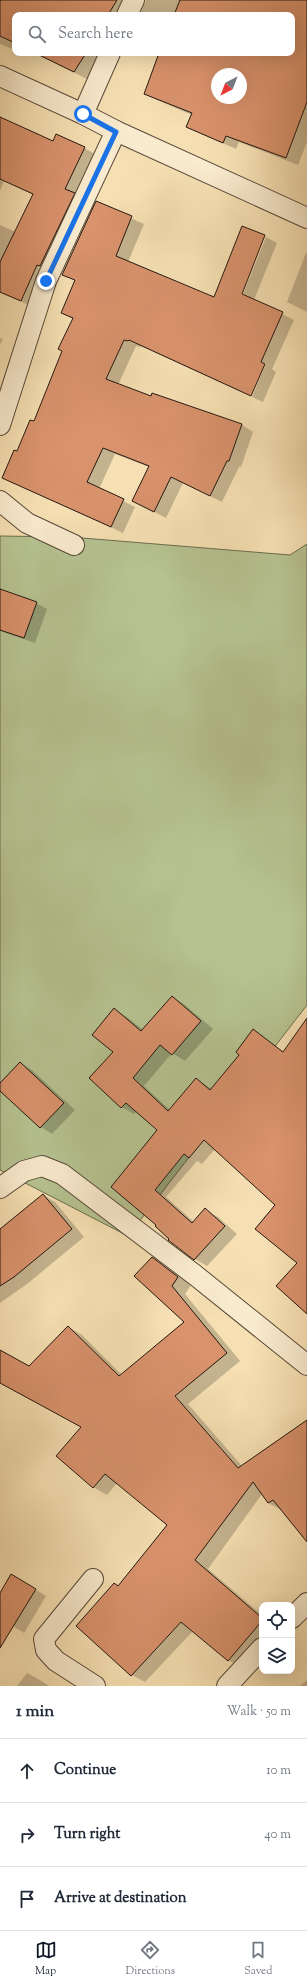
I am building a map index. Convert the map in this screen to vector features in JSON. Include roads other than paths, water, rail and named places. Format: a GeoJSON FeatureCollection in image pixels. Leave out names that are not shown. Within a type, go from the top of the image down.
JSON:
{"type":"FeatureCollection","features":[{"type":"Feature","properties":{"kind":"street"},"geometry":{"type":"LineString","coordinates":[[128,12],[134,0]]}},
{"type":"Feature","properties":{"kind":"street"},"geometry":{"type":"LineString","coordinates":[[83,114],[109,56]]}},
{"type":"Feature","properties":{"kind":"street"},"geometry":{"type":"LineString","coordinates":[[0,76],[83,114],[116,132],[307,218]]}},
{"type":"Feature","properties":{"kind":"street"},"geometry":{"type":"LineString","coordinates":[[0,425],[46,281],[116,132]]}},
{"type":"Feature","properties":{"kind":"street"},"geometry":{"type":"LineString","coordinates":[[0,500],[27,523],[74,545]]}},
{"type":"Feature","properties":{"kind":"street"},"geometry":{"type":"LineString","coordinates":[[0,1188],[24,1171],[42,1166],[62,1174],[195,1274],[307,1365]]}},
{"type":"Feature","properties":{"kind":"street"},"geometry":{"type":"LineString","coordinates":[[92,1579],[44,1639],[46,1650],[56,1661],[95,1686]]}},
{"type":"Feature","properties":{"kind":"street"},"geometry":{"type":"LineString","coordinates":[[295,1615],[307,1603]]}},
{"type":"Feature","properties":{"kind":"street"},"geometry":{"type":"LineString","coordinates":[[227,1686],[259,1651]]}}]}
